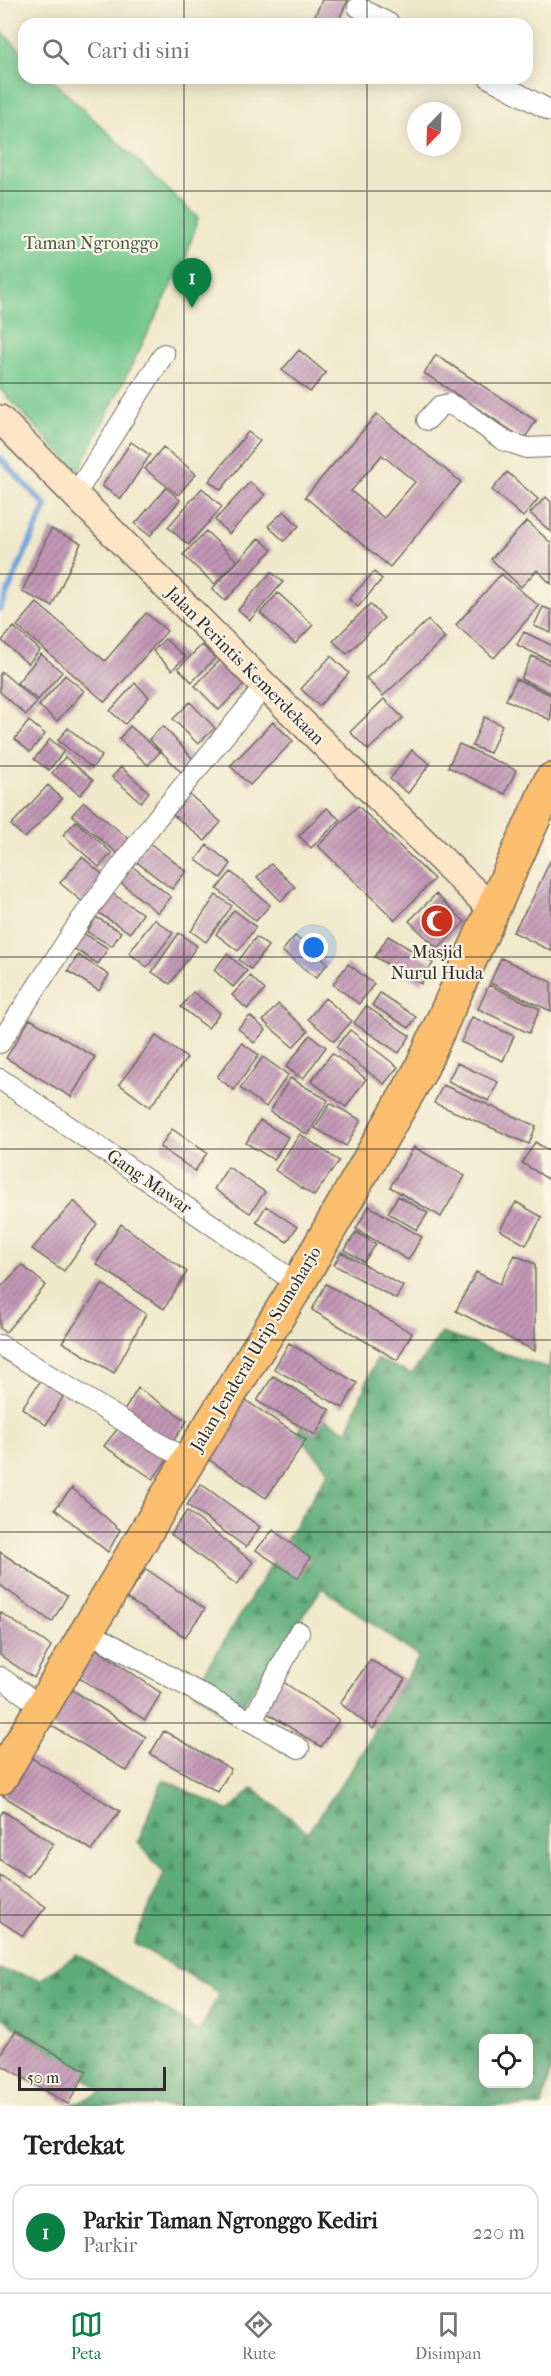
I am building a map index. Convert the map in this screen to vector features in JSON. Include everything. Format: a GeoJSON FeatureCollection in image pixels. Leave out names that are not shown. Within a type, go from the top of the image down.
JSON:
{"type":"FeatureCollection","features":[{"type":"Feature","properties":{"kind":"highway","name":"Jalan Jenderal Urip Sumoharjo"},"geometry":{"type":"LineString","coordinates":[[0,1778],[188,1461],[298,1284],[420,1071],[551,780]]}},
{"type":"Feature","properties":{"kind":"main road","name":"Jalan Perintis Kemerdekaan"},"geometry":{"type":"LineString","coordinates":[[0,419],[265,686],[493,910]]}},
{"type":"Feature","properties":{"kind":"street"},"geometry":{"type":"LineString","coordinates":[[358,7],[379,18]]}},
{"type":"Feature","properties":{"kind":"street"},"geometry":{"type":"LineString","coordinates":[[500,84],[551,111]]}},
{"type":"Feature","properties":{"kind":"street"},"geometry":{"type":"LineString","coordinates":[[75,495],[164,354]]}},
{"type":"Feature","properties":{"kind":"street"},"geometry":{"type":"LineString","coordinates":[[428,420],[440,406],[449,404],[463,411],[502,440],[527,447],[551,447]]}},
{"type":"Feature","properties":{"kind":"street"},"geometry":{"type":"LineString","coordinates":[[0,1043],[80,921],[157,818],[265,686]]}},
{"type":"Feature","properties":{"kind":"street","name":"Gang Mawar"},"geometry":{"type":"LineString","coordinates":[[0,1079],[298,1284]]}},
{"type":"Feature","properties":{"kind":"street"},"geometry":{"type":"LineString","coordinates":[[0,1345],[188,1461]]}},
{"type":"Feature","properties":{"kind":"street"},"geometry":{"type":"LineString","coordinates":[[87,1631],[299,1748]]}},
{"type":"Feature","properties":{"kind":"street"},"geometry":{"type":"LineString","coordinates":[[252,1721],[299,1632]]}},
{"type":"Feature","properties":{"kind":"street"},"geometry":{"type":"LineString","coordinates":[[0,1677],[42,1707]]}},
{"type":"Feature","properties":{"kind":"green space","name":"Taman Ngronggo"},"geometry":{"type":"Polygon","coordinates":[[[0,31],[18,48],[18,84],[56,84],[198,218],[187,255],[78,472],[0,389],[0,31]]]}},
{"type":"Feature","properties":{"kind":"green space"},"geometry":{"type":"Polygon","coordinates":[[[441,1333],[549,1368],[551,1352],[551,2068],[542,2106],[68,2106],[103,2092],[0,2016],[0,1970],[41,1979],[77,1954],[199,2031],[220,1993],[134,1943],[164,1873],[138,1842],[163,1779],[229,1811],[253,1788],[308,1832],[352,1769],[419,1657],[322,1588],[231,1722],[193,1691],[329,1471],[297,1434],[309,1409],[347,1431],[376,1359],[412,1374],[441,1333]]]}},
{"type":"Feature","properties":{"kind":"building"},"geometry":{"type":"Polygon","coordinates":[[[322,0],[348,0],[340,18],[314,18],[322,0]]]}},
{"type":"Feature","properties":{"kind":"building"},"geometry":{"type":"Polygon","coordinates":[[[299,350],[326,373],[310,392],[282,370],[299,350]]]}},
{"type":"Feature","properties":{"kind":"building"},"geometry":{"type":"Polygon","coordinates":[[[436,355],[536,421],[524,439],[424,373],[436,355]]]}},
{"type":"Feature","properties":{"kind":"building"},"geometry":{"type":"Polygon","coordinates":[[[377,414],[461,482],[390,567],[305,497],[377,414]],[[382,455],[351,491],[384,518],[415,482],[382,455]]]}},
{"type":"Feature","properties":{"kind":"building"},"geometry":{"type":"Polygon","coordinates":[[[248,432],[260,441],[221,490],[209,481],[248,432]]]}},
{"type":"Feature","properties":{"kind":"building"},"geometry":{"type":"Polygon","coordinates":[[[131,442],[150,455],[121,499],[102,486],[131,442]]]}},
{"type":"Feature","properties":{"kind":"building"},"geometry":{"type":"Polygon","coordinates":[[[163,447],[196,474],[178,495],[145,469],[163,447]]]}},
{"type":"Feature","properties":{"kind":"building"},"geometry":{"type":"Polygon","coordinates":[[[507,472],[538,499],[523,517],[492,490],[507,472]]]}},
{"type":"Feature","properties":{"kind":"building"},"geometry":{"type":"Polygon","coordinates":[[[250,482],[265,495],[229,534],[215,520],[250,482]]]}},
{"type":"Feature","properties":{"kind":"building"},"geometry":{"type":"Polygon","coordinates":[[[166,488],[180,500],[150,536],[135,524],[166,488]]]}},
{"type":"Feature","properties":{"kind":"building"},"geometry":{"type":"Polygon","coordinates":[[[202,488],[222,507],[188,545],[168,527],[202,488]]]}},
{"type":"Feature","properties":{"kind":"building"},"geometry":{"type":"Polygon","coordinates":[[[546,497],[551,502],[551,532],[530,513],[546,497]]]}},
{"type":"Feature","properties":{"kind":"building"},"geometry":{"type":"Polygon","coordinates":[[[284,511],[299,526],[284,541],[268,526],[284,511]]]}},
{"type":"Feature","properties":{"kind":"building"},"geometry":{"type":"Polygon","coordinates":[[[527,521],[551,543],[551,584],[537,570],[521,587],[491,559],[527,521]]]}},
{"type":"Feature","properties":{"kind":"building"},"geometry":{"type":"Polygon","coordinates":[[[51,529],[81,543],[52,606],[22,592],[51,529]]]}},
{"type":"Feature","properties":{"kind":"building"},"geometry":{"type":"Polygon","coordinates":[[[206,531],[237,561],[214,584],[183,555],[206,531]]]}},
{"type":"Feature","properties":{"kind":"building"},"geometry":{"type":"Polygon","coordinates":[[[259,538],[272,550],[225,601],[212,589],[259,538]]]}},
{"type":"Feature","properties":{"kind":"building"},"geometry":{"type":"Polygon","coordinates":[[[271,572],[283,582],[250,620],[238,610],[271,572]]]}},
{"type":"Feature","properties":{"kind":"building"},"geometry":{"type":"Polygon","coordinates":[[[374,572],[382,579],[358,607],[349,599],[374,572]]]}},
{"type":"Feature","properties":{"kind":"building"},"geometry":{"type":"Polygon","coordinates":[[[501,574],[539,606],[494,658],[456,625],[501,574]]]}},
{"type":"Feature","properties":{"kind":"building"},"geometry":{"type":"Polygon","coordinates":[[[278,593],[313,625],[295,644],[260,613],[278,593]]]}},
{"type":"Feature","properties":{"kind":"building"},"geometry":{"type":"Polygon","coordinates":[[[37,603],[105,661],[146,613],[167,631],[105,702],[17,626],[37,603]]]}},
{"type":"Feature","properties":{"kind":"building"},"geometry":{"type":"Polygon","coordinates":[[[370,604],[384,618],[347,654],[333,641],[370,604]]]}},
{"type":"Feature","properties":{"kind":"building"},"geometry":{"type":"Polygon","coordinates":[[[543,607],[551,610],[551,633],[534,626],[543,607]]]}},
{"type":"Feature","properties":{"kind":"building"},"geometry":{"type":"Polygon","coordinates":[[[428,620],[445,638],[383,696],[366,678],[428,620]]]}},
{"type":"Feature","properties":{"kind":"building"},"geometry":{"type":"Polygon","coordinates":[[[14,627],[40,650],[28,664],[2,641],[14,627]]]}},
{"type":"Feature","properties":{"kind":"building"},"geometry":{"type":"Polygon","coordinates":[[[524,632],[551,645],[551,661],[517,645],[524,632]]]}},
{"type":"Feature","properties":{"kind":"building"},"geometry":{"type":"Polygon","coordinates":[[[165,639],[185,657],[172,670],[153,651],[165,639]]]}},
{"type":"Feature","properties":{"kind":"building"},"geometry":{"type":"Polygon","coordinates":[[[202,645],[215,658],[192,682],[178,668],[202,645]]]}},
{"type":"Feature","properties":{"kind":"building"},"geometry":{"type":"Polygon","coordinates":[[[41,654],[62,672],[38,700],[17,683],[41,654]]]}},
{"type":"Feature","properties":{"kind":"building"},"geometry":{"type":"Polygon","coordinates":[[[331,656],[349,673],[319,706],[301,689],[331,656]]]}},
{"type":"Feature","properties":{"kind":"building"},"geometry":{"type":"Polygon","coordinates":[[[532,656],[551,665],[551,693],[521,679],[532,656]]]}},
{"type":"Feature","properties":{"kind":"building"},"geometry":{"type":"Polygon","coordinates":[[[220,660],[244,684],[219,710],[195,686],[220,660]]]}},
{"type":"Feature","properties":{"kind":"building"},"geometry":{"type":"Polygon","coordinates":[[[2,672],[37,702],[26,715],[0,692],[2,672]]]}},
{"type":"Feature","properties":{"kind":"building"},"geometry":{"type":"Polygon","coordinates":[[[65,675],[84,691],[57,721],[39,706],[65,675]]]}},
{"type":"Feature","properties":{"kind":"building"},"geometry":{"type":"Polygon","coordinates":[[[516,679],[551,695],[551,720],[506,700],[516,679]]]}},
{"type":"Feature","properties":{"kind":"building"},"geometry":{"type":"Polygon","coordinates":[[[135,683],[149,697],[125,724],[110,711],[135,683]]]}},
{"type":"Feature","properties":{"kind":"building"},"geometry":{"type":"Polygon","coordinates":[[[384,699],[403,718],[368,750],[350,732],[384,699]]]}},
{"type":"Feature","properties":{"kind":"building"},"geometry":{"type":"Polygon","coordinates":[[[190,702],[215,728],[198,744],[173,719],[190,702]]]}},
{"type":"Feature","properties":{"kind":"building"},"geometry":{"type":"Polygon","coordinates":[[[484,717],[502,725],[490,753],[472,746],[484,717]]]}},
{"type":"Feature","properties":{"kind":"building"},"geometry":{"type":"Polygon","coordinates":[[[29,721],[45,734],[30,752],[15,739],[29,721]]]}},
{"type":"Feature","properties":{"kind":"building"},"geometry":{"type":"Polygon","coordinates":[[[273,722],[293,741],[250,785],[230,766],[273,722]]]}},
{"type":"Feature","properties":{"kind":"building"},"geometry":{"type":"Polygon","coordinates":[[[130,726],[160,752],[148,765],[119,739],[130,726]]]}},
{"type":"Feature","properties":{"kind":"building"},"geometry":{"type":"Polygon","coordinates":[[[163,726],[195,761],[182,773],[149,739],[163,726]]]}},
{"type":"Feature","properties":{"kind":"building"},"geometry":{"type":"Polygon","coordinates":[[[68,728],[102,756],[92,768],[58,740],[68,728]]]}},
{"type":"Feature","properties":{"kind":"building"},"geometry":{"type":"Polygon","coordinates":[[[50,739],[64,751],[49,770],[34,759],[50,739]]]}},
{"type":"Feature","properties":{"kind":"building"},"geometry":{"type":"Polygon","coordinates":[[[459,744],[516,770],[505,794],[448,767],[459,744]]]}},
{"type":"Feature","properties":{"kind":"building"},"geometry":{"type":"Polygon","coordinates":[[[412,750],[430,764],[408,793],[390,779],[412,750]]]}},
{"type":"Feature","properties":{"kind":"building"},"geometry":{"type":"Polygon","coordinates":[[[65,757],[93,780],[80,795],[52,773],[65,757]]]}},
{"type":"Feature","properties":{"kind":"building"},"geometry":{"type":"Polygon","coordinates":[[[121,767],[149,792],[141,802],[112,777],[121,767]]]}},
{"type":"Feature","properties":{"kind":"building"},"geometry":{"type":"Polygon","coordinates":[[[48,785],[62,799],[25,838],[11,825],[48,785]]]}},
{"type":"Feature","properties":{"kind":"building"},"geometry":{"type":"Polygon","coordinates":[[[189,794],[221,822],[205,841],[172,814],[189,794]]]}},
{"type":"Feature","properties":{"kind":"building"},"geometry":{"type":"Polygon","coordinates":[[[84,802],[130,840],[118,854],[72,815],[84,802]]]}},
{"type":"Feature","properties":{"kind":"building"},"geometry":{"type":"Polygon","coordinates":[[[358,806],[434,879],[395,920],[318,846],[358,806]]]}},
{"type":"Feature","properties":{"kind":"building"},"geometry":{"type":"Polygon","coordinates":[[[327,808],[340,820],[311,848],[299,836],[327,808]]]}},
{"type":"Feature","properties":{"kind":"building"},"geometry":{"type":"Polygon","coordinates":[[[76,821],[112,853],[99,867],[63,835],[76,821]]]}},
{"type":"Feature","properties":{"kind":"building"},"geometry":{"type":"Polygon","coordinates":[[[148,842],[186,871],[172,889],[134,860],[148,842]]]}},
{"type":"Feature","properties":{"kind":"building"},"geometry":{"type":"Polygon","coordinates":[[[207,845],[231,864],[221,878],[196,860],[207,845]]]}},
{"type":"Feature","properties":{"kind":"building"},"geometry":{"type":"Polygon","coordinates":[[[82,857],[107,878],[85,904],[60,883],[82,857]]]}},
{"type":"Feature","properties":{"kind":"building"},"geometry":{"type":"Polygon","coordinates":[[[551,859],[551,951],[513,932],[532,900],[551,859]]]}},
{"type":"Feature","properties":{"kind":"building"},"geometry":{"type":"Polygon","coordinates":[[[271,864],[295,887],[281,901],[257,877],[271,864]]]}},
{"type":"Feature","properties":{"kind":"building"},"geometry":{"type":"Polygon","coordinates":[[[132,866],[171,897],[158,913],[120,882],[132,866]]]}},
{"type":"Feature","properties":{"kind":"building"},"geometry":{"type":"Polygon","coordinates":[[[231,872],[270,905],[256,921],[217,889],[231,872]]]}},
{"type":"Feature","properties":{"kind":"building"},"geometry":{"type":"Polygon","coordinates":[[[110,892],[143,914],[130,933],[97,912],[110,892]]]}},
{"type":"Feature","properties":{"kind":"building","name":"Masjid Nurul Huda"},"geometry":{"type":"Polygon","coordinates":[[[436,894],[465,922],[438,949],[409,921],[436,894]]]}},
{"type":"Feature","properties":{"kind":"building"},"geometry":{"type":"Polygon","coordinates":[[[216,895],[232,906],[206,942],[191,931],[216,895]]]}},
{"type":"Feature","properties":{"kind":"building"},"geometry":{"type":"Polygon","coordinates":[[[234,910],[256,927],[238,951],[216,934],[234,910]]]}},
{"type":"Feature","properties":{"kind":"building"},"geometry":{"type":"Polygon","coordinates":[[[96,917],[121,932],[112,946],[87,932],[96,917]]]}},
{"type":"Feature","properties":{"kind":"building"},"geometry":{"type":"Polygon","coordinates":[[[154,919],[173,933],[147,967],[129,953],[154,919]]]}},
{"type":"Feature","properties":{"kind":"building"},"geometry":{"type":"Polygon","coordinates":[[[83,933],[108,948],[98,964],[73,948],[83,933]]]}},
{"type":"Feature","properties":{"kind":"building"},"geometry":{"type":"Polygon","coordinates":[[[179,933],[197,946],[170,984],[152,972],[179,933]]]}},
{"type":"Feature","properties":{"kind":"building"},"geometry":{"type":"Polygon","coordinates":[[[295,936],[328,963],[316,978],[282,951],[295,936]]]}},
{"type":"Feature","properties":{"kind":"building"},"geometry":{"type":"Polygon","coordinates":[[[388,936],[433,963],[421,984],[375,957],[388,936]]]}},
{"type":"Feature","properties":{"kind":"building"},"geometry":{"type":"Polygon","coordinates":[[[256,937],[268,946],[251,969],[239,960],[256,937]]]}},
{"type":"Feature","properties":{"kind":"building"},"geometry":{"type":"Polygon","coordinates":[[[227,954],[247,971],[233,987],[214,970],[227,954]]]}},
{"type":"Feature","properties":{"kind":"building"},"geometry":{"type":"Polygon","coordinates":[[[78,955],[109,975],[99,991],[68,971],[78,955]]]}},
{"type":"Feature","properties":{"kind":"building"},"geometry":{"type":"Polygon","coordinates":[[[501,958],[551,982],[551,1011],[490,983],[501,958]]]}},
{"type":"Feature","properties":{"kind":"building"},"geometry":{"type":"Polygon","coordinates":[[[348,964],[374,984],[359,1004],[333,984],[348,964]]]}},
{"type":"Feature","properties":{"kind":"building"},"geometry":{"type":"Polygon","coordinates":[[[250,976],[265,990],[247,1009],[232,995],[250,976]]]}},
{"type":"Feature","properties":{"kind":"building"},"geometry":{"type":"Polygon","coordinates":[[[489,985],[540,1009],[529,1033],[478,1009],[489,985]]]}},
{"type":"Feature","properties":{"kind":"building"},"geometry":{"type":"Polygon","coordinates":[[[193,992],[220,1013],[208,1028],[181,1007],[193,992]]]}},
{"type":"Feature","properties":{"kind":"building"},"geometry":{"type":"Polygon","coordinates":[[[380,993],[416,1017],[409,1028],[372,1005],[380,993]]]}},
{"type":"Feature","properties":{"kind":"building"},"geometry":{"type":"Polygon","coordinates":[[[325,998],[352,1021],[334,1041],[308,1019],[325,998]]]}},
{"type":"Feature","properties":{"kind":"building"},"geometry":{"type":"Polygon","coordinates":[[[278,1004],[308,1031],[293,1047],[263,1021],[278,1004]]]}},
{"type":"Feature","properties":{"kind":"building"},"geometry":{"type":"Polygon","coordinates":[[[366,1006],[410,1036],[399,1053],[354,1023],[366,1006]]]}},
{"type":"Feature","properties":{"kind":"building"},"geometry":{"type":"Polygon","coordinates":[[[250,1016],[266,1030],[254,1043],[238,1028],[250,1016]]]}},
{"type":"Feature","properties":{"kind":"building"},"geometry":{"type":"Polygon","coordinates":[[[472,1017],[514,1036],[503,1061],[461,1042],[472,1017]]]}},
{"type":"Feature","properties":{"kind":"building"},"geometry":{"type":"Polygon","coordinates":[[[30,1019],[95,1057],[71,1097],[6,1058],[30,1019]]]}},
{"type":"Feature","properties":{"kind":"building"},"geometry":{"type":"Polygon","coordinates":[[[350,1030],[398,1067],[384,1084],[336,1047],[350,1030]]]}},
{"type":"Feature","properties":{"kind":"building"},"geometry":{"type":"Polygon","coordinates":[[[310,1035],[326,1047],[303,1079],[286,1067],[310,1035]]]}},
{"type":"Feature","properties":{"kind":"building"},"geometry":{"type":"Polygon","coordinates":[[[156,1036],[187,1058],[150,1107],[119,1084],[156,1036]]]}},
{"type":"Feature","properties":{"kind":"building"},"geometry":{"type":"Polygon","coordinates":[[[242,1043],[259,1055],[234,1090],[217,1077],[242,1043]]]}},
{"type":"Feature","properties":{"kind":"building"},"geometry":{"type":"Polygon","coordinates":[[[332,1053],[366,1079],[346,1107],[311,1081],[332,1053]]]}},
{"type":"Feature","properties":{"kind":"building"},"geometry":{"type":"Polygon","coordinates":[[[263,1057],[288,1075],[266,1107],[240,1088],[263,1057]]]}},
{"type":"Feature","properties":{"kind":"building"},"geometry":{"type":"Polygon","coordinates":[[[457,1063],[498,1082],[489,1101],[448,1081],[457,1063]]]}},
{"type":"Feature","properties":{"kind":"building"},"geometry":{"type":"Polygon","coordinates":[[[290,1078],[328,1100],[308,1135],[270,1112],[290,1078]]]}},
{"type":"Feature","properties":{"kind":"building"},"geometry":{"type":"Polygon","coordinates":[[[443,1085],[536,1126],[529,1144],[434,1103],[443,1085]]]}},
{"type":"Feature","properties":{"kind":"building"},"geometry":{"type":"Polygon","coordinates":[[[330,1103],[361,1120],[346,1146],[315,1128],[330,1103]]]}},
{"type":"Feature","properties":{"kind":"building"},"geometry":{"type":"Polygon","coordinates":[[[260,1120],[288,1137],[274,1160],[246,1143],[260,1120]]]}},
{"type":"Feature","properties":{"kind":"building"},"geometry":{"type":"Polygon","coordinates":[[[172,1129],[207,1153],[195,1171],[160,1147],[172,1129]]]}},
{"type":"Feature","properties":{"kind":"building"},"geometry":{"type":"Polygon","coordinates":[[[300,1134],[339,1161],[314,1196],[275,1170],[300,1134]]]}},
{"type":"Feature","properties":{"kind":"building"},"geometry":{"type":"Polygon","coordinates":[[[535,1142],[551,1152],[551,1181],[522,1163],[535,1142]]]}},
{"type":"Feature","properties":{"kind":"building"},"geometry":{"type":"Polygon","coordinates":[[[414,1147],[465,1176],[441,1217],[390,1187],[414,1147]]]}},
{"type":"Feature","properties":{"kind":"building"},"geometry":{"type":"Polygon","coordinates":[[[228,1167],[265,1192],[250,1213],[214,1189],[228,1167]]]}},
{"type":"Feature","properties":{"kind":"building"},"geometry":{"type":"Polygon","coordinates":[[[398,1196],[428,1213],[417,1230],[388,1213],[398,1196]]]}},
{"type":"Feature","properties":{"kind":"building"},"geometry":{"type":"Polygon","coordinates":[[[74,1201],[97,1224],[64,1271],[32,1249],[74,1201]]]}},
{"type":"Feature","properties":{"kind":"building"},"geometry":{"type":"Polygon","coordinates":[[[516,1202],[542,1217],[526,1245],[500,1230],[516,1202]]]}},
{"type":"Feature","properties":{"kind":"building"},"geometry":{"type":"Polygon","coordinates":[[[266,1206],[297,1227],[287,1242],[256,1222],[266,1206]]]}},
{"type":"Feature","properties":{"kind":"building"},"geometry":{"type":"Polygon","coordinates":[[[369,1206],[422,1237],[408,1260],[356,1229],[369,1206]]]}},
{"type":"Feature","properties":{"kind":"building"},"geometry":{"type":"Polygon","coordinates":[[[121,1224],[187,1272],[164,1309],[96,1264],[121,1224]]]}},
{"type":"Feature","properties":{"kind":"building"},"geometry":{"type":"Polygon","coordinates":[[[356,1232],[376,1244],[364,1262],[345,1250],[356,1232]]]}},
{"type":"Feature","properties":{"kind":"building"},"geometry":{"type":"Polygon","coordinates":[[[341,1252],[403,1286],[396,1299],[334,1265],[341,1252]]]}},
{"type":"Feature","properties":{"kind":"building"},"geometry":{"type":"Polygon","coordinates":[[[515,1255],[535,1264],[535,1351],[456,1311],[476,1272],[500,1284],[515,1255]]]}},
{"type":"Feature","properties":{"kind":"building"},"geometry":{"type":"Polygon","coordinates":[[[22,1265],[46,1285],[5,1333],[0,1328],[0,1288],[22,1265]]]}},
{"type":"Feature","properties":{"kind":"building"},"geometry":{"type":"Polygon","coordinates":[[[103,1284],[146,1314],[114,1373],[62,1342],[103,1284]]]}},
{"type":"Feature","properties":{"kind":"building"},"geometry":{"type":"Polygon","coordinates":[[[326,1284],[412,1333],[397,1360],[312,1310],[326,1284]]]}},
{"type":"Feature","properties":{"kind":"building"},"geometry":{"type":"Polygon","coordinates":[[[289,1343],[357,1383],[343,1408],[274,1369],[289,1343]]]}},
{"type":"Feature","properties":{"kind":"building"},"geometry":{"type":"Polygon","coordinates":[[[273,1376],[330,1410],[315,1435],[257,1401],[273,1376]]]}},
{"type":"Feature","properties":{"kind":"building"},"geometry":{"type":"Polygon","coordinates":[[[41,1380],[63,1397],[46,1425],[22,1408],[41,1380]]]}},
{"type":"Feature","properties":{"kind":"building"},"geometry":{"type":"Polygon","coordinates":[[[138,1388],[187,1421],[172,1443],[124,1411],[138,1388]]]}},
{"type":"Feature","properties":{"kind":"building"},"geometry":{"type":"Polygon","coordinates":[[[242,1398],[306,1440],[266,1498],[205,1457],[242,1398]]]}},
{"type":"Feature","properties":{"kind":"building"},"geometry":{"type":"Polygon","coordinates":[[[122,1423],[169,1457],[153,1479],[104,1446],[122,1423]]]}},
{"type":"Feature","properties":{"kind":"building"},"geometry":{"type":"Polygon","coordinates":[[[201,1484],[260,1527],[246,1547],[187,1505],[201,1484]]]}},
{"type":"Feature","properties":{"kind":"building"},"geometry":{"type":"Polygon","coordinates":[[[72,1488],[120,1530],[108,1552],[55,1509],[72,1488]]]}},
{"type":"Feature","properties":{"kind":"building"},"geometry":{"type":"Polygon","coordinates":[[[187,1511],[253,1562],[237,1585],[171,1534],[187,1511]]]}},
{"type":"Feature","properties":{"kind":"building"},"geometry":{"type":"Polygon","coordinates":[[[273,1530],[310,1558],[298,1578],[256,1550],[273,1530]]]}},
{"type":"Feature","properties":{"kind":"building"},"geometry":{"type":"Polygon","coordinates":[[[0,1552],[67,1596],[52,1622],[0,1585],[0,1552]]]}},
{"type":"Feature","properties":{"kind":"building"},"geometry":{"type":"Polygon","coordinates":[[[146,1569],[205,1609],[185,1637],[126,1598],[146,1569]]]}},
{"type":"Feature","properties":{"kind":"building"},"geometry":{"type":"Polygon","coordinates":[[[0,1612],[51,1646],[34,1678],[0,1655],[0,1612]]]}},
{"type":"Feature","properties":{"kind":"building"},"geometry":{"type":"Polygon","coordinates":[[[92,1646],[161,1693],[145,1720],[73,1674],[92,1646]]]}},
{"type":"Feature","properties":{"kind":"building"},"geometry":{"type":"Polygon","coordinates":[[[370,1660],[405,1679],[373,1729],[340,1703],[370,1660]]]}},
{"type":"Feature","properties":{"kind":"building"},"geometry":{"type":"Polygon","coordinates":[[[279,1679],[339,1720],[321,1747],[259,1708],[279,1679]]]}},
{"type":"Feature","properties":{"kind":"building"},"geometry":{"type":"Polygon","coordinates":[[[71,1689],[146,1737],[127,1771],[50,1725],[71,1689]]]}},
{"type":"Feature","properties":{"kind":"building"},"geometry":{"type":"Polygon","coordinates":[[[164,1731],[231,1769],[218,1792],[150,1754],[164,1731]]]}},
{"type":"Feature","properties":{"kind":"building"},"geometry":{"type":"Polygon","coordinates":[[[28,1756],[120,1811],[92,1850],[3,1796],[28,1756]]]}},
{"type":"Feature","properties":{"kind":"building"},"geometry":{"type":"Polygon","coordinates":[[[3,1811],[54,1844],[28,1877],[0,1860],[0,1816],[3,1811]]]}},
{"type":"Feature","properties":{"kind":"building"},"geometry":{"type":"Polygon","coordinates":[[[0,1876],[46,1907],[23,1936],[0,1921],[0,1876]]]}},
{"type":"Feature","properties":{"kind":"building"},"geometry":{"type":"Polygon","coordinates":[[[15,2031],[87,2071],[68,2104],[0,2064],[0,2055],[15,2031]]]}},
{"type":"Feature","properties":{"kind":"waterway"},"geometry":{"type":"LineString","coordinates":[[0,458],[46,506],[0,609]]}},
{"type":"Feature","properties":{"kind":"place","name":"Parkir Taman Ngronggo Kediri"},"geometry":{"type":"Point","coordinates":[192,308]}},
{"type":"Feature","properties":{"kind":"place","name":"Masjid Nurul Huda"},"geometry":{"type":"Point","coordinates":[437,921]}}]}
